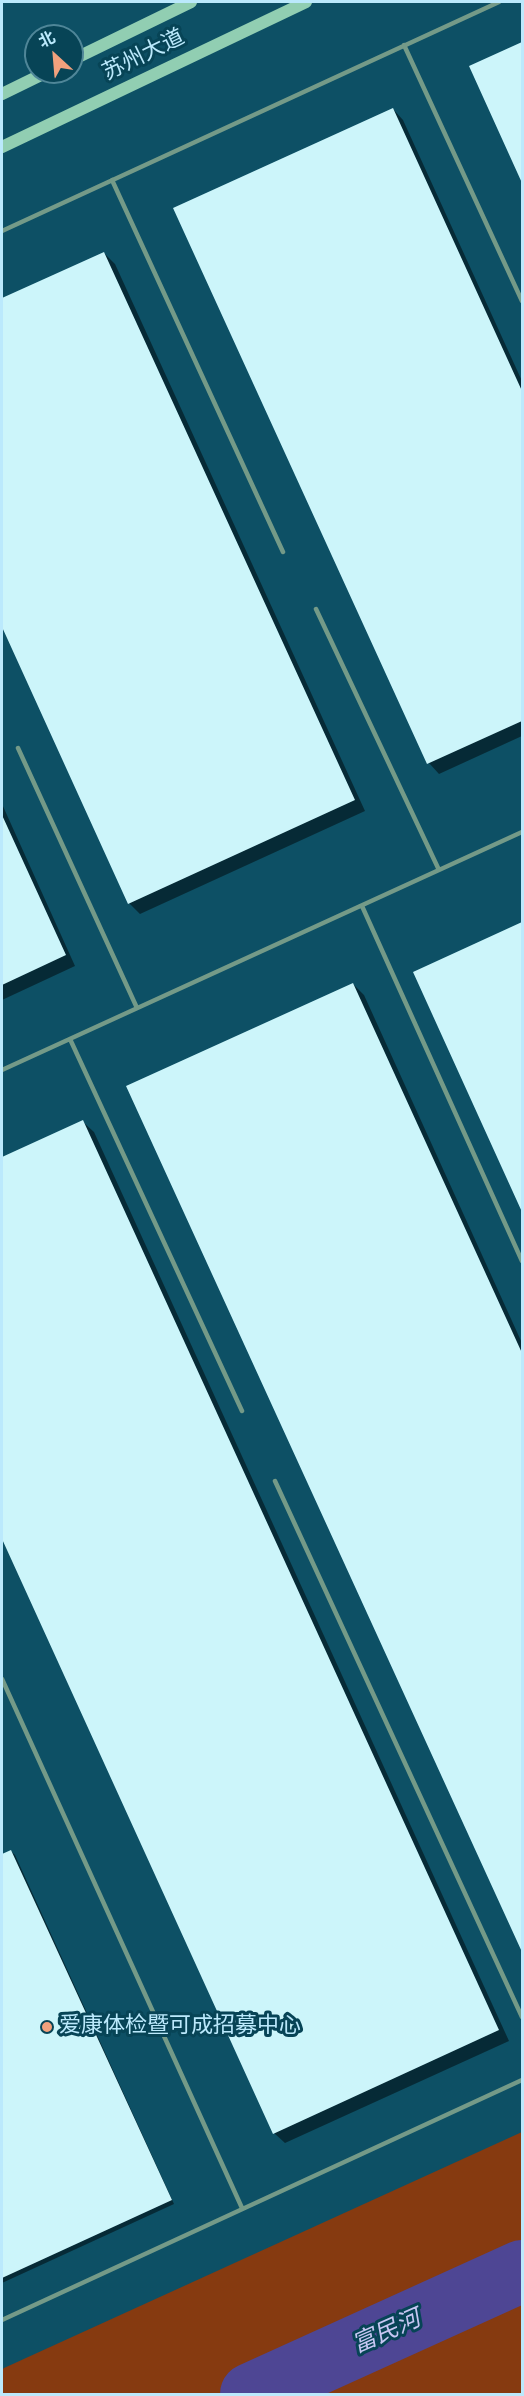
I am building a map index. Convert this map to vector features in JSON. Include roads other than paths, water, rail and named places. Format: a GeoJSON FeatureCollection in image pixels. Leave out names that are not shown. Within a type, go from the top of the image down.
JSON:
{"type":"FeatureCollection","features":[{"type":"Feature","properties":{"kind":"street","name":"苏州大道"},"geometry":{"type":"LineString","coordinates":[[84,54],[192,2]]}},
{"type":"Feature","properties":{"kind":"street","name":"苏州大道"},"geometry":{"type":"LineString","coordinates":[[2,147],[306,2]]}},
{"type":"Feature","properties":{"kind":"street"},"geometry":{"type":"LineString","coordinates":[[2,94],[24,83]]}},
{"type":"Feature","properties":{"kind":"lane"},"geometry":{"type":"LineString","coordinates":[[2,231],[499,2]]}},
{"type":"Feature","properties":{"kind":"lane"},"geometry":{"type":"LineString","coordinates":[[404,45],[522,301]]}},
{"type":"Feature","properties":{"kind":"lane"},"geometry":{"type":"LineString","coordinates":[[112,180],[283,552]]}},
{"type":"Feature","properties":{"kind":"lane"},"geometry":{"type":"LineString","coordinates":[[316,609],[439,870]]}},
{"type":"Feature","properties":{"kind":"lane"},"geometry":{"type":"LineString","coordinates":[[18,748],[137,1008]]}},
{"type":"Feature","properties":{"kind":"lane"},"geometry":{"type":"LineString","coordinates":[[2,1070],[522,832]]}},
{"type":"Feature","properties":{"kind":"lane"},"geometry":{"type":"LineString","coordinates":[[362,906],[522,1261]]}},
{"type":"Feature","properties":{"kind":"lane"},"geometry":{"type":"LineString","coordinates":[[70,1039],[242,1411]]}},
{"type":"Feature","properties":{"kind":"lane"},"geometry":{"type":"LineString","coordinates":[[275,1481],[522,2017]]}},
{"type":"Feature","properties":{"kind":"lane"},"geometry":{"type":"LineString","coordinates":[[2,1679],[242,2208]]}},
{"type":"Feature","properties":{"kind":"lane"},"geometry":{"type":"LineString","coordinates":[[2,2320],[522,2080]]}},
{"type":"Feature","properties":{"kind":"waterway","name":"富民河"},"geometry":{"type":"LineString","coordinates":[[251,2394],[522,2271]]}},
{"type":"Feature","properties":{"kind":"place","name":"爱康体检暨可成招募中心"},"geometry":{"type":"Point","coordinates":[47,2027]}}]}
